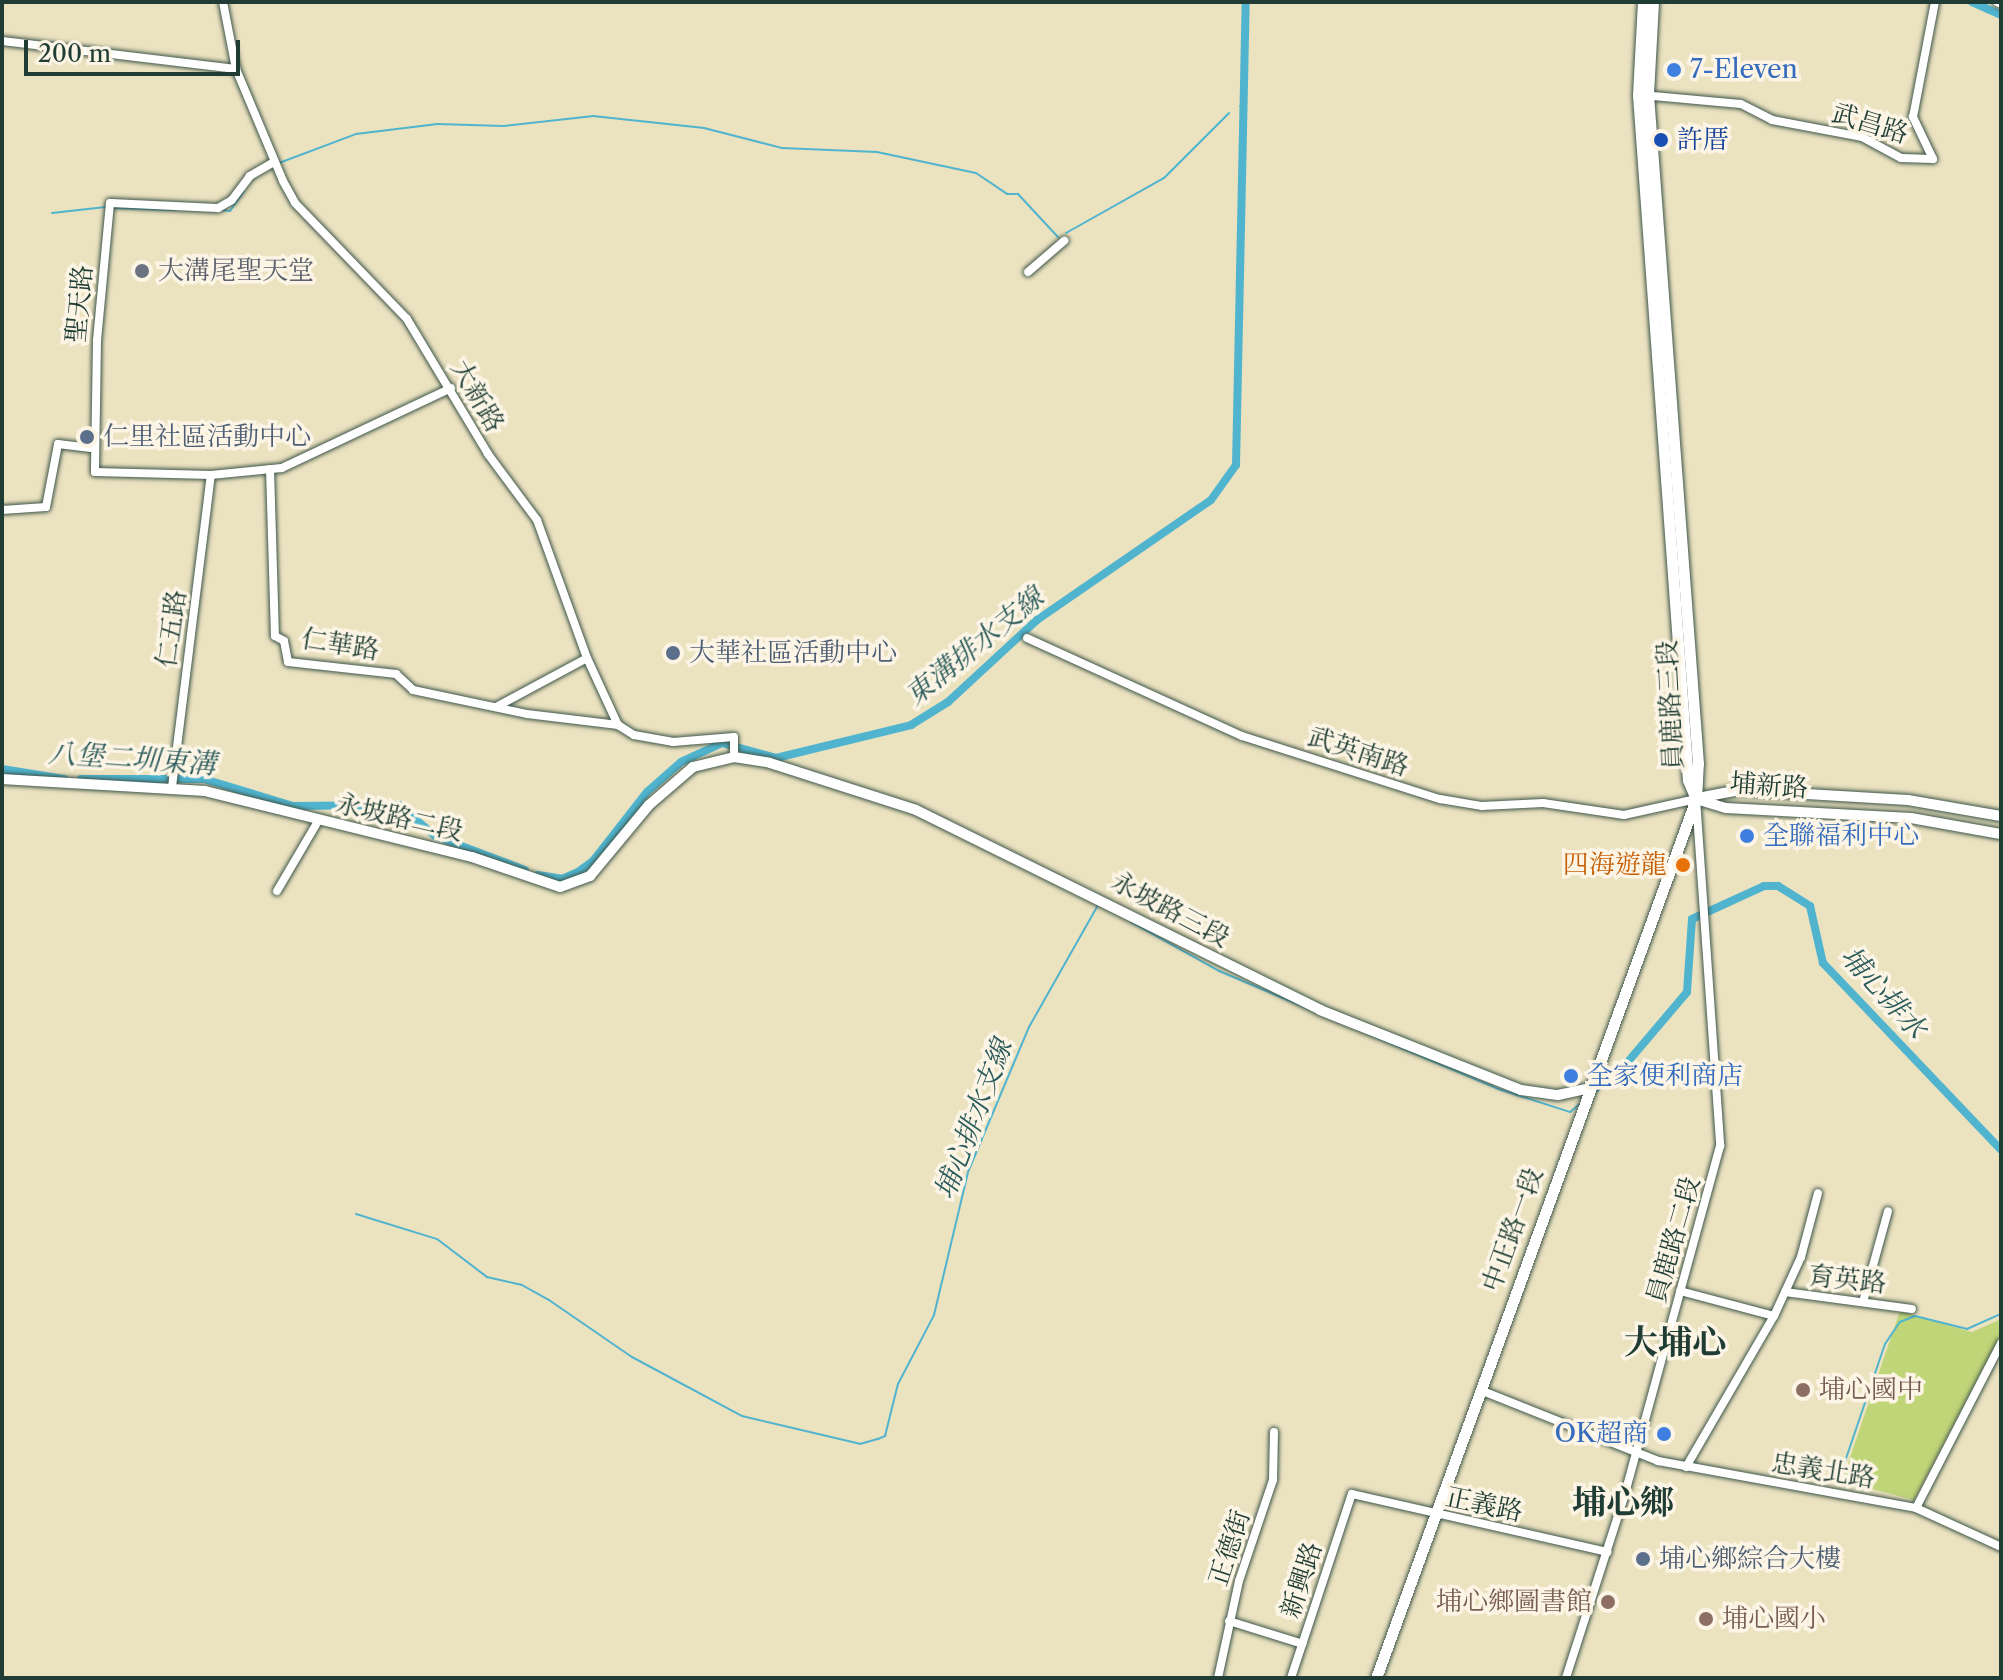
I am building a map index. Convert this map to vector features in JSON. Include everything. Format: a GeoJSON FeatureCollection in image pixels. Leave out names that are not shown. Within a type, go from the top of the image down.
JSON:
{"type":"FeatureCollection","features":[{"type":"Feature","properties":{"kind":"main road","name":"員鹿路三段"},"geometry":{"type":"LineString","coordinates":[[1643,2],[1643,94],[1688,780],[1696,799]]}},
{"type":"Feature","properties":{"kind":"main road","name":"員鹿路三段"},"geometry":{"type":"LineString","coordinates":[[1643,94],[1653,2]]}},
{"type":"Feature","properties":{"kind":"main road","name":"中正路一段"},"geometry":{"type":"LineString","coordinates":[[1376,1678],[1586,1089],[1696,799]]}},
{"type":"Feature","properties":{"kind":"street","name":"大新路"},"geometry":{"type":"LineString","coordinates":[[223,2],[236,69],[274,162],[295,203],[407,319],[488,454],[537,520],[587,658],[618,725]]}},
{"type":"Feature","properties":{"kind":"street","name":"武昌路"},"geometry":{"type":"LineString","coordinates":[[1643,94],[1741,104],[1772,120],[1862,137],[1901,158],[1933,159],[1913,117],[1935,2]]}},
{"type":"Feature","properties":{"kind":"street"},"geometry":{"type":"LineString","coordinates":[[2,41],[236,69]]}},
{"type":"Feature","properties":{"kind":"street","name":"聖天路"},"geometry":{"type":"LineString","coordinates":[[93,448],[109,208],[218,208],[232,200],[250,176],[274,162]]}},
{"type":"Feature","properties":{"kind":"street"},"geometry":{"type":"LineString","coordinates":[[1028,272],[1064,241]]}},
{"type":"Feature","properties":{"kind":"street"},"geometry":{"type":"LineString","coordinates":[[2,510],[46,507],[58,444],[93,448],[92,469],[102,474],[211,475],[282,468],[451,388]]}},
{"type":"Feature","properties":{"kind":"street","name":"仁華路"},"geometry":{"type":"LineString","coordinates":[[270,469],[275,636],[284,641],[288,662],[396,674],[413,690],[496,707],[618,725]]}},
{"type":"Feature","properties":{"kind":"street","name":"仁五路"},"geometry":{"type":"LineString","coordinates":[[172,787],[211,475]]}},
{"type":"Feature","properties":{"kind":"street","name":"武英南路"},"geometry":{"type":"LineString","coordinates":[[1027,638],[1242,736],[1440,799],[1482,806],[1543,803],[1624,815],[1696,799]]}},
{"type":"Feature","properties":{"kind":"street"},"geometry":{"type":"LineString","coordinates":[[496,707],[587,658]]}},
{"type":"Feature","properties":{"kind":"street"},"geometry":{"type":"LineString","coordinates":[[618,725],[634,735],[673,742],[734,737],[734,757]]}},
{"type":"Feature","properties":{"kind":"street","name":"永坡路二段"},"geometry":{"type":"LineString","coordinates":[[2,779],[205,791],[472,857],[560,887],[574,886],[590,876],[679,777],[693,767],[734,757]]}},
{"type":"Feature","properties":{"kind":"street","name":"永坡路三段"},"geometry":{"type":"LineString","coordinates":[[734,757],[806,772],[916,810],[1095,895],[1254,980],[1485,1076],[1558,1095],[1586,1089]]}},
{"type":"Feature","properties":{"kind":"street","name":"埔新路"},"geometry":{"type":"LineString","coordinates":[[1696,799],[1766,792],[1908,800],[2001,816]]}},
{"type":"Feature","properties":{"kind":"street","name":"埔新路"},"geometry":{"type":"LineString","coordinates":[[1696,799],[1726,808],[1864,814],[2001,834]]}},
{"type":"Feature","properties":{"kind":"street","name":"員鹿路二段"},"geometry":{"type":"LineString","coordinates":[[1566,1678],[1607,1552],[1720,1146],[1696,799]]}},
{"type":"Feature","properties":{"kind":"street"},"geometry":{"type":"LineString","coordinates":[[277,891],[318,821]]}},
{"type":"Feature","properties":{"kind":"street"},"geometry":{"type":"LineString","coordinates":[[1785,1292],[1801,1257],[1818,1193]]}},
{"type":"Feature","properties":{"kind":"street"},"geometry":{"type":"LineString","coordinates":[[1863,1302],[1888,1211]]}},
{"type":"Feature","properties":{"kind":"street"},"geometry":{"type":"LineString","coordinates":[[1680,1291],[1774,1316]]}},
{"type":"Feature","properties":{"kind":"street","name":"育英路"},"geometry":{"type":"LineString","coordinates":[[1686,1467],[1785,1292],[1912,1309]]}},
{"type":"Feature","properties":{"kind":"street"},"geometry":{"type":"LineString","coordinates":[[1916,1508],[2001,1343]]}},
{"type":"Feature","properties":{"kind":"street","name":"忠義北路"},"geometry":{"type":"LineString","coordinates":[[1480,1390],[1633,1451],[1686,1467],[1772,1484],[1809,1485],[1916,1508],[2001,1547]]}},
{"type":"Feature","properties":{"kind":"street","name":"正德街"},"geometry":{"type":"LineString","coordinates":[[1218,1678],[1229,1621],[1273,1480],[1274,1432]]}},
{"type":"Feature","properties":{"kind":"street","name":"正義路"},"geometry":{"type":"LineString","coordinates":[[1352,1494],[1607,1552]]}},
{"type":"Feature","properties":{"kind":"street","name":"新興路"},"geometry":{"type":"LineString","coordinates":[[1291,1678],[1352,1494]]}},
{"type":"Feature","properties":{"kind":"street"},"geometry":{"type":"LineString","coordinates":[[1229,1621],[1303,1644]]}},
{"type":"Feature","properties":{"kind":"green space"},"geometry":{"type":"Polygon","coordinates":[[[1900,1311],[1972,1332],[2001,1319],[2001,1334],[1914,1500],[1842,1481],[1900,1311]]]}},
{"type":"Feature","properties":{"kind":"waterway","name":"東溝排水支線"},"geometry":{"type":"LineString","coordinates":[[538,875],[562,879],[578,872],[593,861],[647,792],[681,762],[722,743],[776,758],[911,725],[948,702],[1037,620],[1211,500],[1236,465],[1246,2]]}},
{"type":"Feature","properties":{"kind":"waterway","name":"東溝排水支線"},"geometry":{"type":"LineString","coordinates":[[1972,2],[2001,15]]}},
{"type":"Feature","properties":{"kind":"waterway","name":"東溝排水支線"},"geometry":{"type":"LineString","coordinates":[[1240,106],[1244,103]]}},
{"type":"Feature","properties":{"kind":"waterway"},"geometry":{"type":"LineString","coordinates":[[1066,233],[1164,178],[1229,113]]}},
{"type":"Feature","properties":{"kind":"waterway"},"geometry":{"type":"LineString","coordinates":[[279,163],[356,134],[437,124],[504,126],[593,116],[704,128],[782,148],[877,152],[976,173],[1007,194],[1018,194],[1058,237]]}},
{"type":"Feature","properties":{"kind":"waterway"},"geometry":{"type":"LineString","coordinates":[[221,210],[230,211],[244,191]]}},
{"type":"Feature","properties":{"kind":"waterway"},"geometry":{"type":"LineString","coordinates":[[52,213],[106,207]]}},
{"type":"Feature","properties":{"kind":"waterway"},"geometry":{"type":"LineString","coordinates":[[113,208],[174,210]]}},
{"type":"Feature","properties":{"kind":"waterway","name":"八堡二圳東溝"},"geometry":{"type":"LineString","coordinates":[[2,769],[64,779]]}},
{"type":"Feature","properties":{"kind":"waterway","name":"東溝排水支線"},"geometry":{"type":"LineString","coordinates":[[81,779],[204,779],[293,806],[399,805],[435,836],[525,870]]}},
{"type":"Feature","properties":{"kind":"waterway","name":"埔心排水"},"geometry":{"type":"LineString","coordinates":[[1615,1077],[1687,992],[1692,919],[1764,886],[1778,886],[1810,906],[1823,963],[2001,1150]]}},
{"type":"Feature","properties":{"kind":"waterway","name":"埔心排水支線"},"geometry":{"type":"LineString","coordinates":[[356,1214],[437,1239],[487,1277],[522,1285],[632,1357],[742,1416],[860,1444],[878,1439],[885,1436],[898,1384],[934,1315],[968,1172],[1029,1027],[1098,905]]}},
{"type":"Feature","properties":{"kind":"waterway","name":"埔心排水支線"},"geometry":{"type":"LineString","coordinates":[[1131,922],[1219,971],[1498,1089],[1570,1112],[1581,1103]]}},
{"type":"Feature","properties":{"kind":"waterway","name":"埔心排水支線"},"geometry":{"type":"LineString","coordinates":[[1596,1092],[1615,1077]]}},
{"type":"Feature","properties":{"kind":"waterway"},"geometry":{"type":"LineString","coordinates":[[1838,1482],[1885,1344],[1900,1322],[1915,1316],[1967,1329],[2001,1314]]}},
{"type":"Feature","properties":{"kind":"place","name":"7-Eleven"},"geometry":{"type":"Point","coordinates":[1674,70]}},
{"type":"Feature","properties":{"kind":"place","name":"許厝"},"geometry":{"type":"Point","coordinates":[1661,140]}},
{"type":"Feature","properties":{"kind":"place","name":"大溝尾聖天堂"},"geometry":{"type":"Point","coordinates":[142,271]}},
{"type":"Feature","properties":{"kind":"place","name":"仁里社區活動中心"},"geometry":{"type":"Point","coordinates":[87,437]}},
{"type":"Feature","properties":{"kind":"place","name":"大華社區活動中心"},"geometry":{"type":"Point","coordinates":[673,653]}},
{"type":"Feature","properties":{"kind":"place","name":"全聯福利中心"},"geometry":{"type":"Point","coordinates":[1747,836]}},
{"type":"Feature","properties":{"kind":"place","name":"四海遊龍"},"geometry":{"type":"Point","coordinates":[1683,865]}},
{"type":"Feature","properties":{"kind":"place","name":"全家便利商店"},"geometry":{"type":"Point","coordinates":[1571,1076]}},
{"type":"Feature","properties":{"kind":"place","name":"埔心國中"},"geometry":{"type":"Point","coordinates":[1803,1390]}},
{"type":"Feature","properties":{"kind":"place","name":"OK超商"},"geometry":{"type":"Point","coordinates":[1664,1434]}},
{"type":"Feature","properties":{"kind":"place","name":"埔心鄉綜合大樓"},"geometry":{"type":"Point","coordinates":[1643,1559]}},
{"type":"Feature","properties":{"kind":"place","name":"埔心鄉圖書館"},"geometry":{"type":"Point","coordinates":[1608,1602]}},
{"type":"Feature","properties":{"kind":"place","name":"埔心國小"},"geometry":{"type":"Point","coordinates":[1706,1619]}},
{"type":"Feature","properties":{"kind":"district","name":"大埔心"},"geometry":{"type":"Point","coordinates":[1675,1343]}},
{"type":"Feature","properties":{"kind":"district","name":"埔心鄉"},"geometry":{"type":"Point","coordinates":[1623,1503]}}]}
